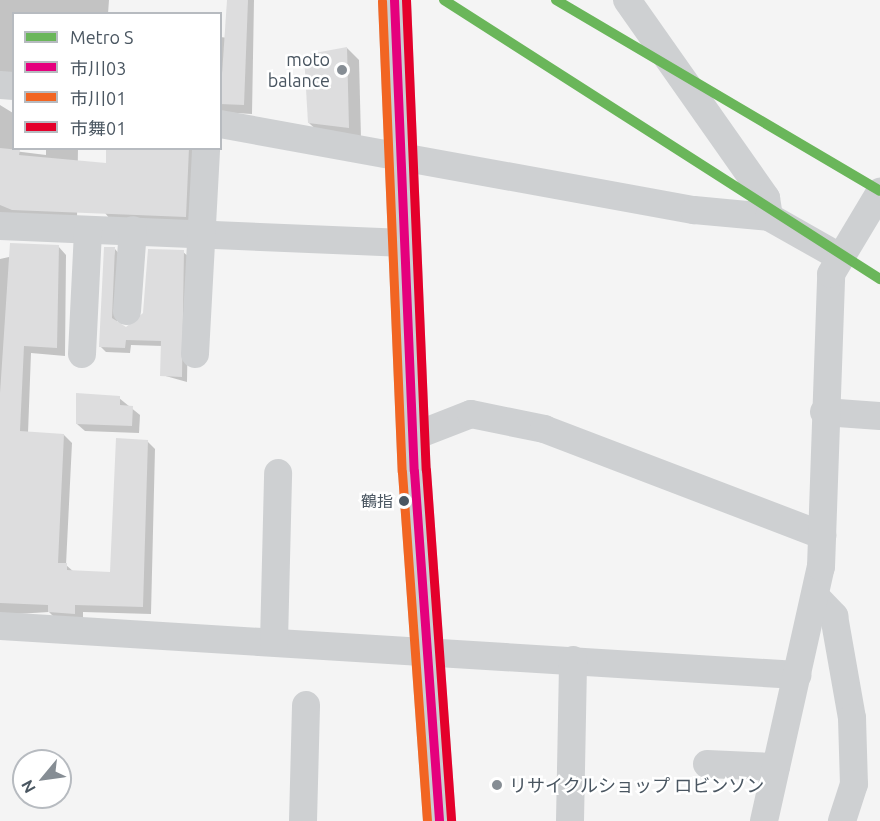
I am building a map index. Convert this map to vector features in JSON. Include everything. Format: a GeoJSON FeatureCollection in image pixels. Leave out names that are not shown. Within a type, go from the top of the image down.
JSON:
{"type":"FeatureCollection","features":[{"type":"Feature","properties":{"kind":"main road"},"geometry":{"type":"LineString","coordinates":[[394,0],[403,153],[412,437],[439,821]]}},
{"type":"Feature","properties":{"kind":"street"},"geometry":{"type":"LineString","coordinates":[[627,0],[766,198],[769,217]]}},
{"type":"Feature","properties":{"kind":"street"},"geometry":{"type":"LineString","coordinates":[[222,124],[403,153],[694,210],[769,217],[838,256]]}},
{"type":"Feature","properties":{"kind":"street"},"geometry":{"type":"LineString","coordinates":[[195,354],[206,150]]}},
{"type":"Feature","properties":{"kind":"street"},"geometry":{"type":"LineString","coordinates":[[764,821],[815,596],[822,535],[827,302],[838,256],[880,192]]}},
{"type":"Feature","properties":{"kind":"street"},"geometry":{"type":"LineString","coordinates":[[0,226],[405,243]]}},
{"type":"Feature","properties":{"kind":"street"},"geometry":{"type":"LineString","coordinates":[[82,354],[88,230]]}},
{"type":"Feature","properties":{"kind":"street"},"geometry":{"type":"LineString","coordinates":[[127,311],[133,230]]}},
{"type":"Feature","properties":{"kind":"street"},"geometry":{"type":"LineString","coordinates":[[824,412],[880,416]]}},
{"type":"Feature","properties":{"kind":"street"},"geometry":{"type":"LineString","coordinates":[[412,437],[471,414],[544,429],[822,535]]}},
{"type":"Feature","properties":{"kind":"street"},"geometry":{"type":"LineString","coordinates":[[274,642],[278,473]]}},
{"type":"Feature","properties":{"kind":"street"},"geometry":{"type":"LineString","coordinates":[[815,596],[834,616],[852,718],[854,784],[842,821]]}},
{"type":"Feature","properties":{"kind":"street"},"geometry":{"type":"LineString","coordinates":[[0,626],[427,650],[798,675]]}},
{"type":"Feature","properties":{"kind":"street"},"geometry":{"type":"LineString","coordinates":[[570,821],[573,660]]}},
{"type":"Feature","properties":{"kind":"street"},"geometry":{"type":"LineString","coordinates":[[303,821],[306,705]]}},
{"type":"Feature","properties":{"kind":"street"},"geometry":{"type":"LineString","coordinates":[[707,764],[776,767]]}},
{"type":"Feature","properties":{"kind":"building"},"geometry":{"type":"Polygon","coordinates":[[[227,0],[248,0],[244,105],[222,104],[227,0]]]}},
{"type":"Feature","properties":{"kind":"building"},"geometry":{"type":"Polygon","coordinates":[[[347,47],[349,128],[308,123],[304,55],[347,47]]]}},
{"type":"Feature","properties":{"kind":"building"},"geometry":{"type":"Polygon","coordinates":[[[0,148],[20,150],[19,155],[106,163],[106,150],[189,150],[186,217],[12,210],[0,205],[0,148]]]}},
{"type":"Feature","properties":{"kind":"building"},"geometry":{"type":"Polygon","coordinates":[[[10,243],[59,245],[57,348],[24,346],[20,431],[64,434],[58,563],[67,563],[67,570],[110,572],[116,438],[148,440],[143,607],[75,605],[75,614],[48,612],[48,605],[0,603],[0,393],[10,243]]]}},
{"type":"Feature","properties":{"kind":"building"},"geometry":{"type":"Polygon","coordinates":[[[104,247],[115,247],[112,318],[126,327],[143,313],[148,249],[184,250],[182,377],[160,376],[161,341],[126,340],[125,348],[99,347],[104,247]]]}},
{"type":"Feature","properties":{"kind":"building"},"geometry":{"type":"Polygon","coordinates":[[[76,393],[120,396],[120,405],[133,406],[132,426],[76,424],[76,393]]]}},
{"type":"Feature","properties":{"kind":"metro line","name":"S"},"geometry":{"type":"LineString","coordinates":[[444,0],[880,279]]}},
{"type":"Feature","properties":{"kind":"metro line","name":"S"},"geometry":{"type":"LineString","coordinates":[[556,0],[880,191]]}},
{"type":"Feature","properties":{"kind":"transit line","name":"市川03"},"geometry":{"type":"LineString","coordinates":[[394,0],[414,471],[439,821]]}},
{"type":"Feature","properties":{"kind":"transit line","name":"市舞01"},"geometry":{"type":"LineString","coordinates":[[406,0],[426,470],[451,820]]}},
{"type":"Feature","properties":{"kind":"transit line","name":"市川01"},"geometry":{"type":"LineString","coordinates":[[382,1],[402,472],[427,821]]}},
{"type":"Feature","properties":{"kind":"place","name":"moto balance"},"geometry":{"type":"Point","coordinates":[342,70]}},
{"type":"Feature","properties":{"kind":"place","name":"鶴指"},"geometry":{"type":"Point","coordinates":[404,501]}},
{"type":"Feature","properties":{"kind":"place","name":"リサイクルショップ ロビンソン"},"geometry":{"type":"Point","coordinates":[497,785]}}]}
